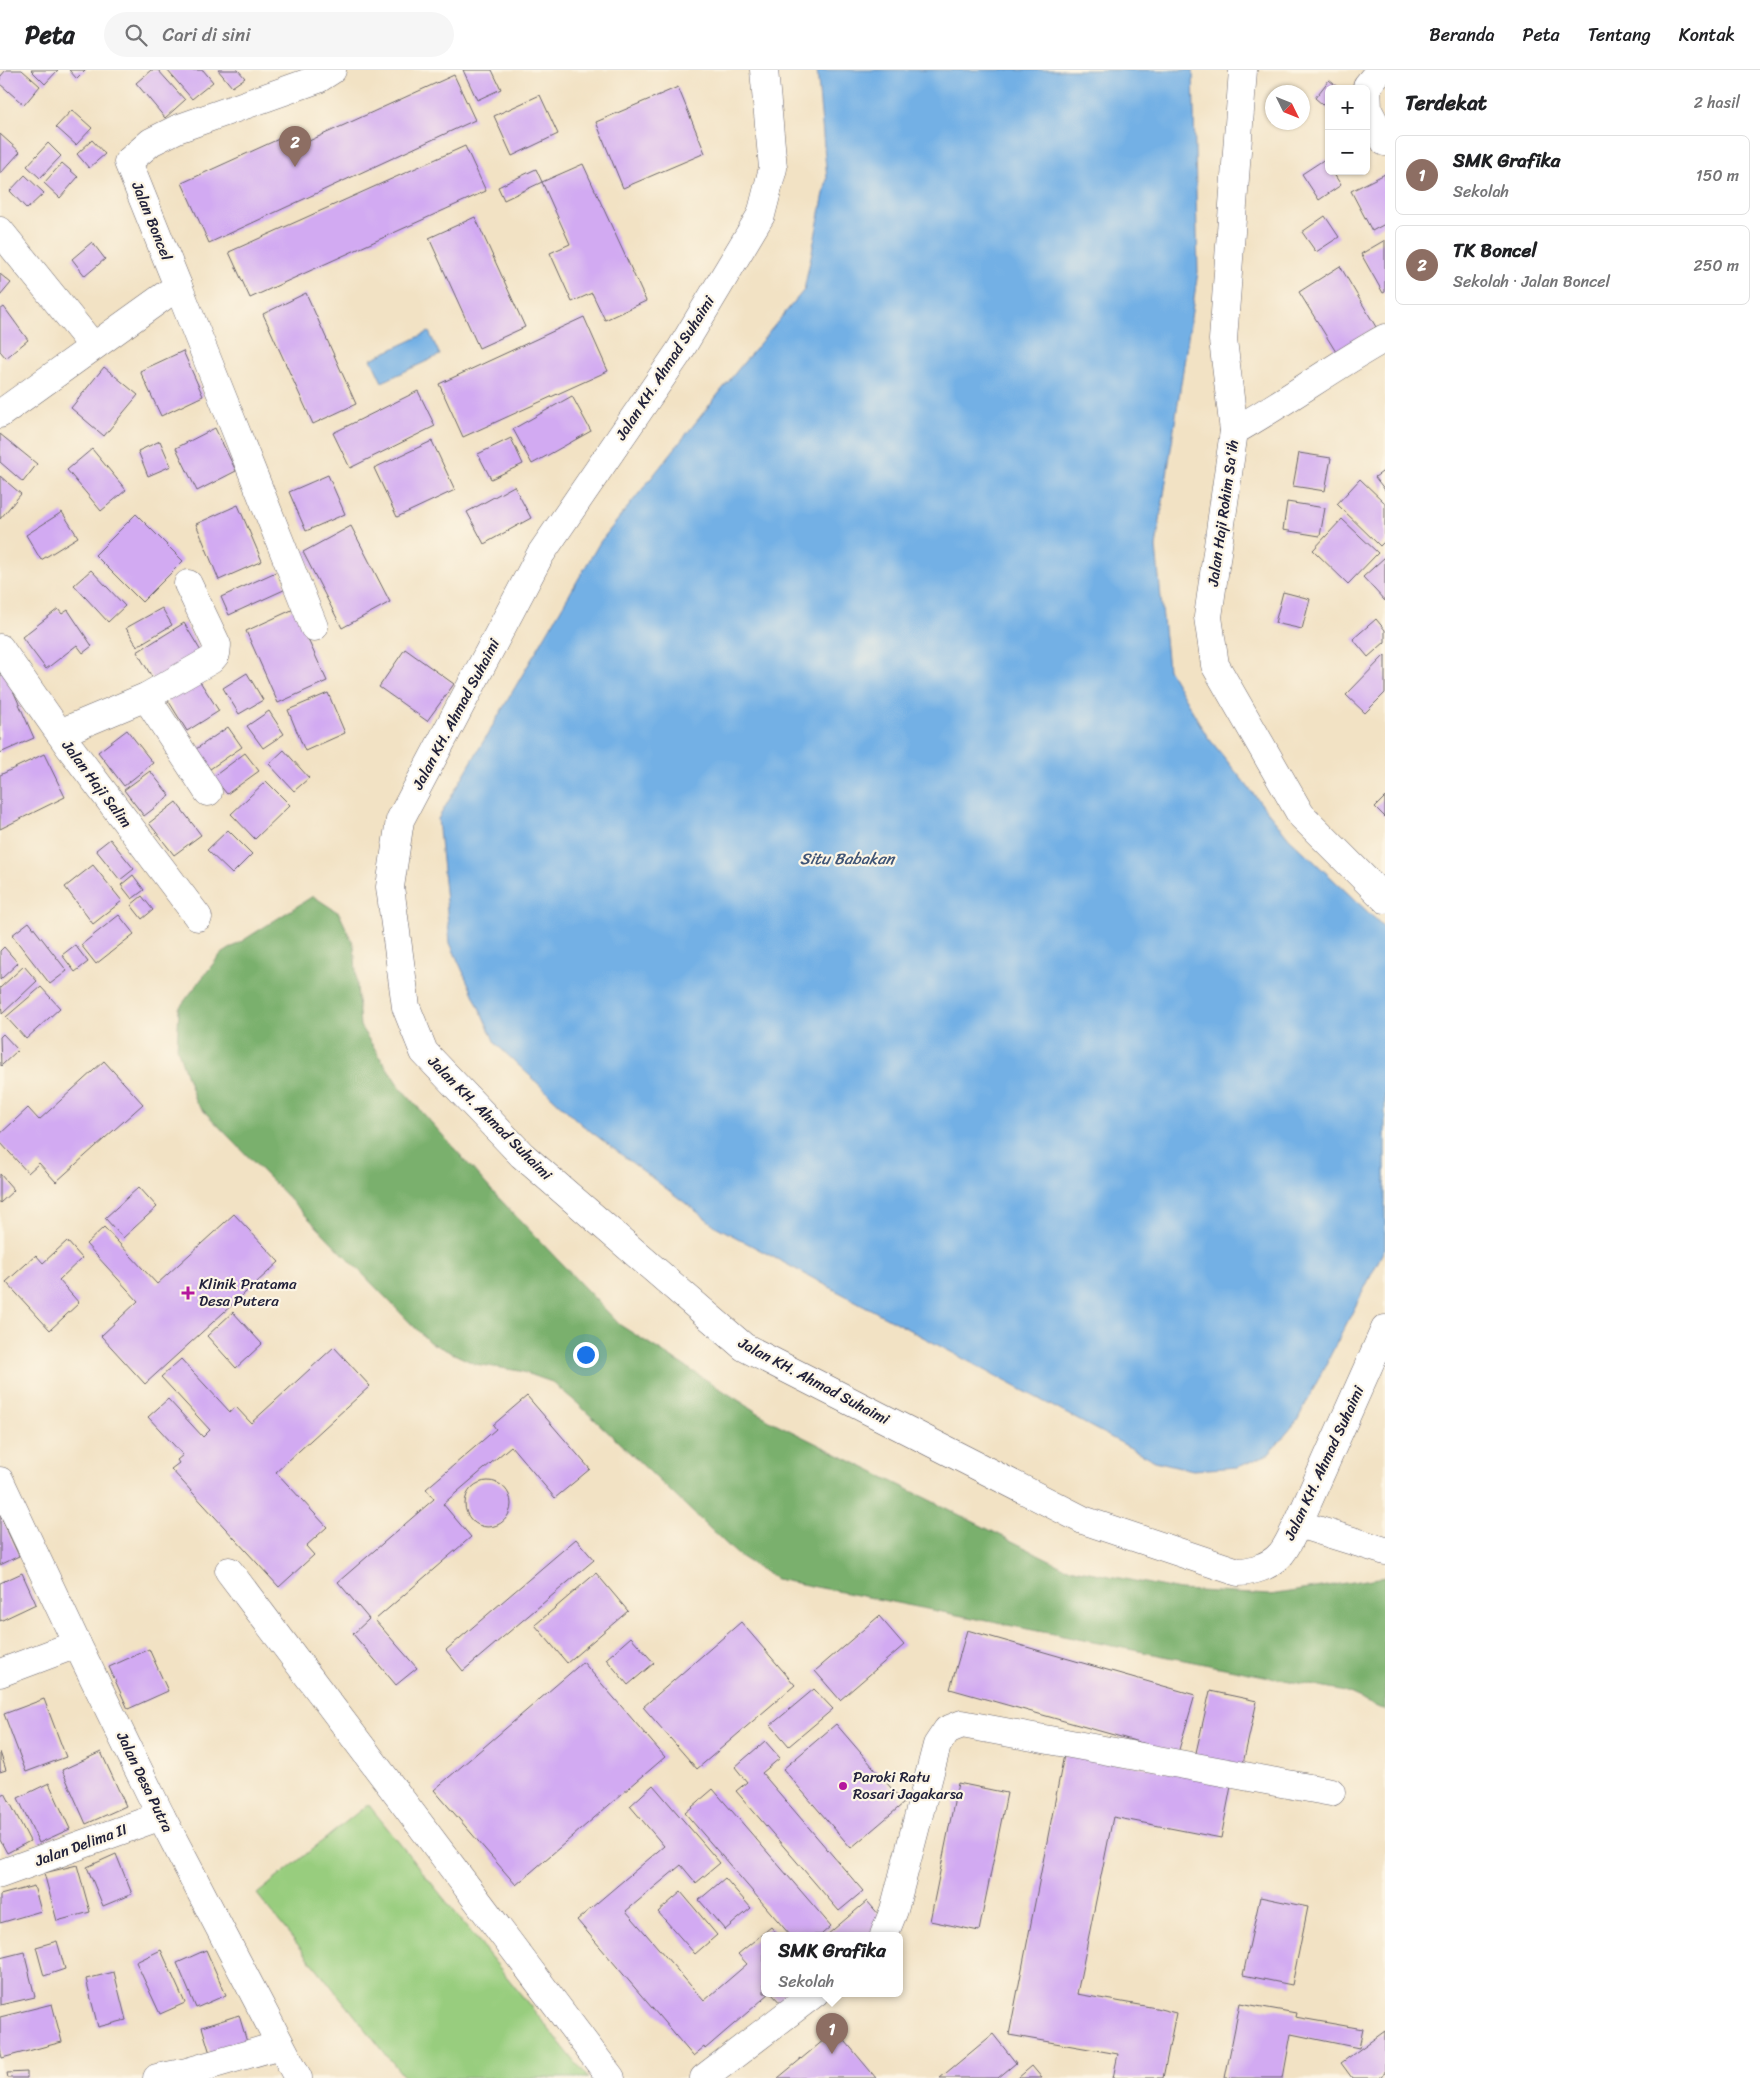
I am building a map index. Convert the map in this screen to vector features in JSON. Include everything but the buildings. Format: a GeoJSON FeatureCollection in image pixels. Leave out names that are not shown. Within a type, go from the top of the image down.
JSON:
{"type":"FeatureCollection","features":[{"type":"Feature","properties":{"kind":"street","name":"Jalan Boncel"},"geometry":{"type":"LineString","coordinates":[[178,286],[128,162],[151,142],[177,129],[318,79],[332,70]]}},
{"type":"Feature","properties":{"kind":"street","name":"Jalan KH. Ahmad Suhaimi"},"geometry":{"type":"LineString","coordinates":[[764,70],[773,168],[761,215],[679,352],[540,555],[400,820],[390,887],[406,1007],[424,1052],[522,1155],[744,1347],[1083,1520],[1238,1572],[1262,1566],[1279,1556],[1298,1524],[1385,1329]]}},
{"type":"Feature","properties":{"kind":"street","name":"Jalan Haji Rohim Sa'ih"},"geometry":{"type":"LineString","coordinates":[[1243,70],[1223,340],[1234,431],[1208,617],[1215,665],[1301,815],[1385,899]]}},
{"type":"Feature","properties":{"kind":"street"},"geometry":{"type":"LineString","coordinates":[[1380,70],[1367,86],[1368,110],[1385,142]]}},
{"type":"Feature","properties":{"kind":"street"},"geometry":{"type":"LineString","coordinates":[[0,231],[93,346]]}},
{"type":"Feature","properties":{"kind":"street"},"geometry":{"type":"LineString","coordinates":[[0,414],[178,286],[314,626]]}},
{"type":"Feature","properties":{"kind":"street"},"geometry":{"type":"LineString","coordinates":[[1234,431],[1272,409],[1337,365],[1385,338]]}},
{"type":"Feature","properties":{"kind":"street"},"geometry":{"type":"LineString","coordinates":[[60,733],[146,697],[210,660],[216,654],[217,645],[188,584]]}},
{"type":"Feature","properties":{"kind":"street","name":"Jalan Haji Salim"},"geometry":{"type":"LineString","coordinates":[[0,648],[60,733],[198,917]]}},
{"type":"Feature","properties":{"kind":"street"},"geometry":{"type":"LineString","coordinates":[[146,697],[208,792]]}},
{"type":"Feature","properties":{"kind":"street","name":"Jalan Desa Putra"},"geometry":{"type":"LineString","coordinates":[[0,1481],[161,1816],[298,2078]]}},
{"type":"Feature","properties":{"kind":"street"},"geometry":{"type":"LineString","coordinates":[[1298,1524],[1385,1551]]}},
{"type":"Feature","properties":{"kind":"street"},"geometry":{"type":"LineString","coordinates":[[229,1571],[611,2078]]}},
{"type":"Feature","properties":{"kind":"street"},"geometry":{"type":"LineString","coordinates":[[0,1673],[77,1644]]}},
{"type":"Feature","properties":{"kind":"street"},"geometry":{"type":"LineString","coordinates":[[885,1932],[894,1910],[937,1746],[947,1730],[962,1724],[1331,1792]]}},
{"type":"Feature","properties":{"kind":"street","name":"Jalan Delima II"},"geometry":{"type":"LineString","coordinates":[[0,1874],[161,1816]]}},
{"type":"Feature","properties":{"kind":"street"},"geometry":{"type":"LineString","coordinates":[[704,2078],[810,1997]]}},
{"type":"Feature","properties":{"kind":"street"},"geometry":{"type":"LineString","coordinates":[[157,2078],[187,2072],[280,2045]]}},
{"type":"Feature","properties":{"kind":"green space"},"geometry":{"type":"Polygon","coordinates":[[[313,896],[339,913],[354,945],[360,1026],[399,1086],[493,1192],[620,1325],[771,1421],[1064,1567],[1180,1590],[1270,1595],[1385,1577],[1385,1710],[1345,1692],[776,1579],[738,1555],[577,1403],[552,1382],[520,1371],[475,1364],[429,1342],[196,1103],[177,1048],[179,1008],[220,955],[313,896]]]}},
{"type":"Feature","properties":{"kind":"green space"},"geometry":{"type":"Polygon","coordinates":[[[368,1804],[588,2078],[405,2078],[257,1894],[368,1804]]]}},
{"type":"Feature","properties":{"kind":"water","name":"Situ Babakan"},"geometry":{"type":"Polygon","coordinates":[[[817,70],[1193,70],[1198,272],[1156,547],[1168,669],[1207,736],[1289,838],[1385,928],[1385,1248],[1297,1421],[1269,1454],[1238,1467],[1193,1470],[1155,1461],[717,1227],[581,1124],[495,1043],[450,943],[438,819],[600,542],[804,290],[827,179],[817,70]]]}},
{"type":"Feature","properties":{"kind":"water"},"geometry":{"type":"Polygon","coordinates":[[[429,332],[440,355],[382,382],[371,359],[429,332]]]}},
{"type":"Feature","properties":{"kind":"place","name":"TK Boncel"},"geometry":{"type":"Point","coordinates":[295,167]}},
{"type":"Feature","properties":{"kind":"place","name":"Klinik Pratama Desa Putera"},"geometry":{"type":"Point","coordinates":[188,1293]}},
{"type":"Feature","properties":{"kind":"place","name":"Paroki Ratu Rosari Jagakarsa"},"geometry":{"type":"Point","coordinates":[843,1786]}},
{"type":"Feature","properties":{"kind":"place","name":"SMK Grafika"},"geometry":{"type":"Point","coordinates":[832,2054]}}]}
